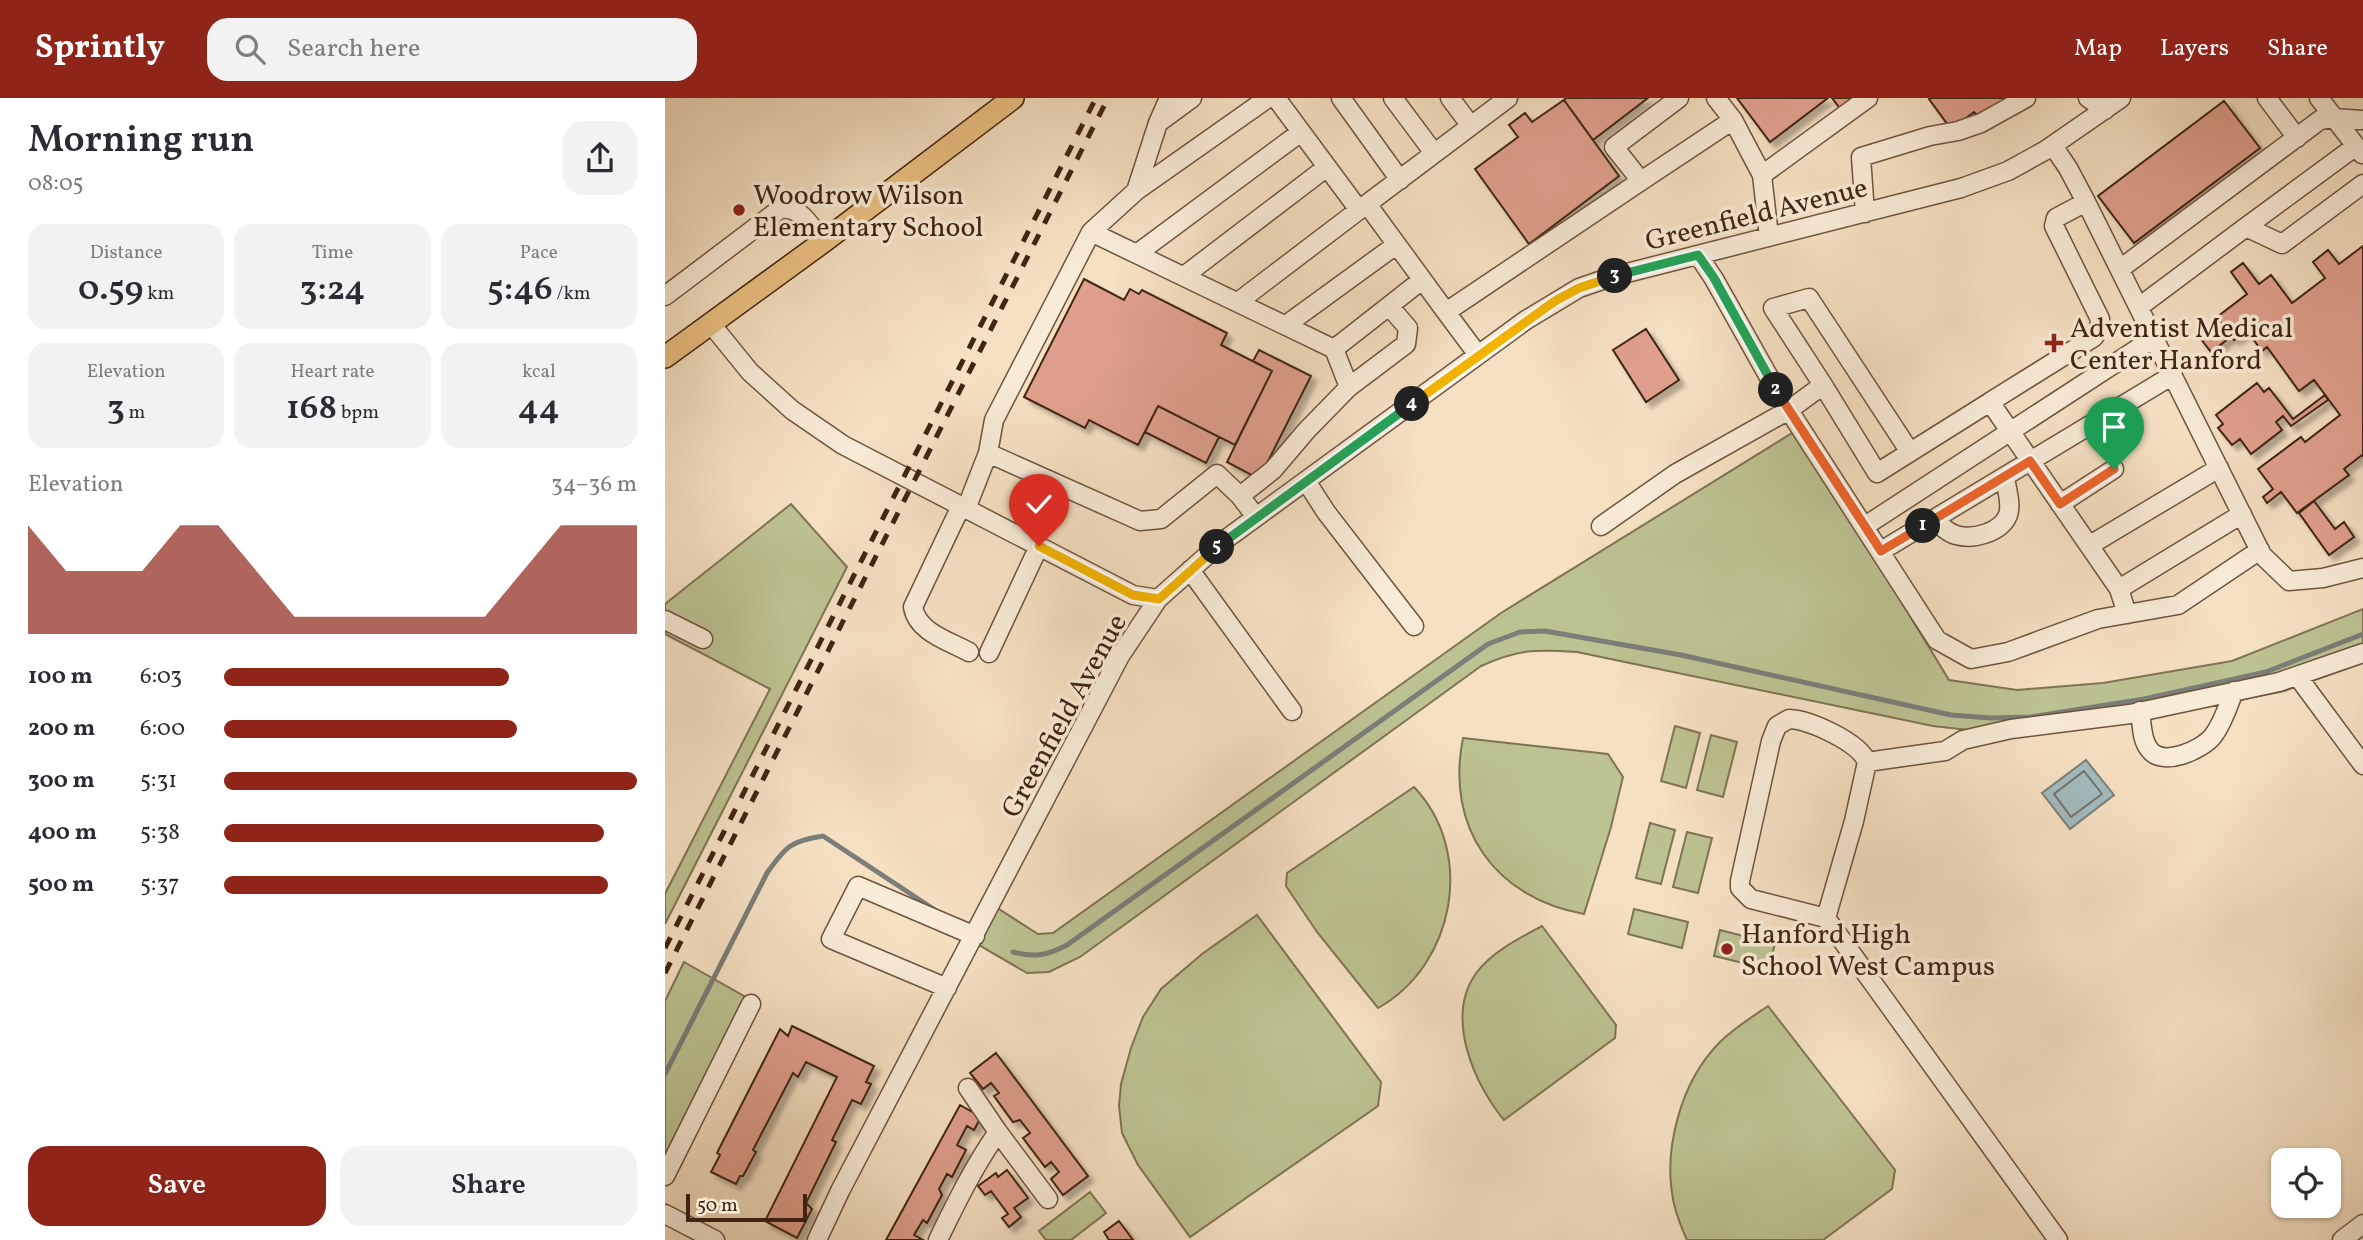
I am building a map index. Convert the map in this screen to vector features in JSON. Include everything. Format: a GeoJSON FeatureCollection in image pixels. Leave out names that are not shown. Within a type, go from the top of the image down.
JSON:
{"type":"FeatureCollection","features":[{"type":"Feature","properties":{"kind":"main road"},"geometry":{"type":"LineString","coordinates":[[665,357],[1013,98]]}},
{"type":"Feature","properties":{"kind":"street"},"geometry":{"type":"LineString","coordinates":[[1136,191],[1169,98]]}},
{"type":"Feature","properties":{"kind":"street"},"geometry":{"type":"LineString","coordinates":[[1158,123],[1192,98]]}},
{"type":"Feature","properties":{"kind":"street"},"geometry":{"type":"LineString","coordinates":[[969,652],[923,627],[914,615],[913,607],[988,453],[994,420],[1091,232],[1136,191],[1268,98]]}},
{"type":"Feature","properties":{"kind":"street"},"geometry":{"type":"LineString","coordinates":[[1276,98],[1327,167],[1396,245],[1478,355]]}},
{"type":"Feature","properties":{"kind":"street"},"geometry":{"type":"LineString","coordinates":[[1341,98],[1400,180]]}},
{"type":"Feature","properties":{"kind":"street"},"geometry":{"type":"LineString","coordinates":[[1393,98],[1434,153]]}},
{"type":"Feature","properties":{"kind":"street"},"geometry":{"type":"LineString","coordinates":[[1450,98],[1471,126]]}},
{"type":"Feature","properties":{"kind":"street"},"geometry":{"type":"LineString","coordinates":[[1238,302],[1506,98]]}},
{"type":"Feature","properties":{"kind":"street"},"geometry":{"type":"LineString","coordinates":[[1641,181],[1614,147],[1679,98]]}},
{"type":"Feature","properties":{"kind":"street"},"geometry":{"type":"LineString","coordinates":[[1716,98],[1733,120],[1762,175],[1769,237]]}},
{"type":"Feature","properties":{"kind":"street"},"geometry":{"type":"LineString","coordinates":[[1762,175],[1868,98]]}},
{"type":"Feature","properties":{"kind":"street"},"geometry":{"type":"LineString","coordinates":[[1865,213],[1861,157],[1981,123],[2026,98]]}},
{"type":"Feature","properties":{"kind":"street"},"geometry":{"type":"LineString","coordinates":[[2088,98],[2105,110]]}},
{"type":"Feature","properties":{"kind":"street","name":"Greenfield Avenue"},"geometry":{"type":"LineString","coordinates":[[817,1240],[840,1191],[1120,656],[1159,599],[1190,570],[1256,517],[1478,355],[1545,307],[1579,288],[1611,277],[1961,188],[2008,171],[2053,146],[2121,98]]}},
{"type":"Feature","properties":{"kind":"street"},"geometry":{"type":"LineString","coordinates":[[2267,98],[2297,138]]}},
{"type":"Feature","properties":{"kind":"street"},"geometry":{"type":"LineString","coordinates":[[2139,307],[2246,227],[2359,151],[2319,98]]}},
{"type":"Feature","properties":{"kind":"street"},"geometry":{"type":"LineString","coordinates":[[1446,312],[1733,120]]}},
{"type":"Feature","properties":{"kind":"street"},"geometry":{"type":"LineString","coordinates":[[2120,269],[2320,120],[2363,120]]}},
{"type":"Feature","properties":{"kind":"street"},"geometry":{"type":"LineString","coordinates":[[1138,253],[1301,132]]}},
{"type":"Feature","properties":{"kind":"street"},"geometry":{"type":"LineString","coordinates":[[2053,146],[2086,202],[2260,550],[2289,581],[2323,578],[2363,568]]}},
{"type":"Feature","properties":{"kind":"street"},"geometry":{"type":"LineString","coordinates":[[1184,276],[1327,167]]}},
{"type":"Feature","properties":{"kind":"street"},"geometry":{"type":"LineString","coordinates":[[2246,227],[2282,244],[2363,184]]}},
{"type":"Feature","properties":{"kind":"street"},"geometry":{"type":"LineString","coordinates":[[1910,452],[1809,298],[1773,308],[1877,473],[2094,337],[2099,329],[2100,319],[2054,226],[2056,218],[2086,202]]}},
{"type":"Feature","properties":{"kind":"street"},"geometry":{"type":"LineString","coordinates":[[665,296],[780,209],[791,208],[802,215],[823,242]]}},
{"type":"Feature","properties":{"kind":"street"},"geometry":{"type":"LineString","coordinates":[[1091,232],[1334,349],[1349,387]]}},
{"type":"Feature","properties":{"kind":"street"},"geometry":{"type":"LineString","coordinates":[[1286,325],[1396,245]]}},
{"type":"Feature","properties":{"kind":"street"},"geometry":{"type":"LineString","coordinates":[[1698,255],[1714,278],[1789,410],[1937,640],[1971,659],[2008,652],[2098,620],[2178,605],[2260,550]]}},
{"type":"Feature","properties":{"kind":"street"},"geometry":{"type":"LineString","coordinates":[[1334,349],[1422,280]]}},
{"type":"Feature","properties":{"kind":"street"},"geometry":{"type":"LineString","coordinates":[[1240,496],[1273,470],[1349,387],[1406,344],[1408,328],[1389,306]]}},
{"type":"Feature","properties":{"kind":"street"},"geometry":{"type":"LineString","coordinates":[[711,324],[750,372],[808,422],[843,445],[1133,595],[1159,599]]}},
{"type":"Feature","properties":{"kind":"street"},"geometry":{"type":"LineString","coordinates":[[1865,526],[2154,338]]}},
{"type":"Feature","properties":{"kind":"street"},"geometry":{"type":"LineString","coordinates":[[1881,551],[2173,375]]}},
{"type":"Feature","properties":{"kind":"street"},"geometry":{"type":"LineString","coordinates":[[1601,526],[1675,474],[1789,410],[1823,385]]}},
{"type":"Feature","properties":{"kind":"street"},"geometry":{"type":"LineString","coordinates":[[1990,402],[2119,589],[2127,614]]}},
{"type":"Feature","properties":{"kind":"street"},"geometry":{"type":"LineString","coordinates":[[988,453],[1140,521],[1161,519],[1217,474],[1240,496],[1256,517]]}},
{"type":"Feature","properties":{"kind":"street"},"geometry":{"type":"LineString","coordinates":[[2090,545],[2219,468]]}},
{"type":"Feature","properties":{"kind":"street"},"geometry":{"type":"LineString","coordinates":[[2060,504],[2114,469]]}},
{"type":"Feature","properties":{"kind":"street"},"geometry":{"type":"LineString","coordinates":[[1934,520],[1953,535],[1972,538],[1996,529],[2008,515],[2005,477]]}},
{"type":"Feature","properties":{"kind":"street"},"geometry":{"type":"LineString","coordinates":[[1306,481],[1326,512],[1414,625]]}},
{"type":"Feature","properties":{"kind":"street"},"geometry":{"type":"LineString","coordinates":[[2119,589],[2242,514]]}},
{"type":"Feature","properties":{"kind":"street"},"geometry":{"type":"LineString","coordinates":[[989,653],[1039,546]]}},
{"type":"Feature","properties":{"kind":"street"},"geometry":{"type":"LineString","coordinates":[[1190,570],[1292,711]]}},
{"type":"Feature","properties":{"kind":"street"},"geometry":{"type":"LineString","coordinates":[[665,620],[703,639]]}},
{"type":"Feature","properties":{"kind":"street"},"geometry":{"type":"LineString","coordinates":[[1867,762],[1945,751],[1963,740],[2011,729],[2140,711],[2298,677],[2363,653]]}},
{"type":"Feature","properties":{"kind":"street"},"geometry":{"type":"LineString","coordinates":[[2298,677],[2363,765]]}},
{"type":"Feature","properties":{"kind":"street"},"geometry":{"type":"LineString","coordinates":[[2140,711],[2148,749],[2161,757],[2174,756],[2203,746],[2210,740],[2234,691]]}},
{"type":"Feature","properties":{"kind":"street"},"geometry":{"type":"LineString","coordinates":[[1826,918],[1854,821],[1867,762],[1861,751],[1842,737],[1794,719],[1781,723],[1771,741],[1740,888],[1751,899],[1826,918],[2058,1240]]}},
{"type":"Feature","properties":{"kind":"street"},"geometry":{"type":"LineString","coordinates":[[947,988],[831,940],[858,886],[975,936]]}},
{"type":"Feature","properties":{"kind":"street"},"geometry":{"type":"LineString","coordinates":[[665,1176],[751,1004]]}},
{"type":"Feature","properties":{"kind":"street"},"geometry":{"type":"LineString","coordinates":[[968,1088],[1048,1199]]}},
{"type":"Feature","properties":{"kind":"street"},"geometry":{"type":"LineString","coordinates":[[938,1240],[957,1199],[998,1132]]}},
{"type":"Feature","properties":{"kind":"street"},"geometry":{"type":"LineString","coordinates":[[665,1214],[715,1240]]}},
{"type":"Feature","properties":{"kind":"street"},"geometry":{"type":"LineString","coordinates":[[2342,1240],[2363,1224]]}},
{"type":"Feature","properties":{"kind":"green space"},"geometry":{"type":"Polygon","coordinates":[[[1797,430],[1949,680],[2017,690],[2103,683],[2232,661],[2363,609],[2363,663],[2284,691],[2191,710],[2013,735],[1933,726],[1577,652],[1517,653],[1481,666],[1080,957],[1049,972],[1027,973],[972,941],[991,904],[1038,934],[1053,933],[1501,613],[1797,430]]]}},
{"type":"Feature","properties":{"kind":"green space"},"geometry":{"type":"Polygon","coordinates":[[[791,504],[847,567],[665,924],[665,894],[770,689],[665,634],[665,604],[791,504]]]}},
{"type":"Feature","properties":{"kind":"green space"},"geometry":{"type":"Polygon","coordinates":[[[1675,726],[1700,733],[1686,788],[1661,781],[1675,726]]]}},
{"type":"Feature","properties":{"kind":"green space"},"geometry":{"type":"Polygon","coordinates":[[[1711,735],[1737,742],[1723,797],[1697,790],[1711,735]]]}},
{"type":"Feature","properties":{"kind":"green space"},"geometry":{"type":"Polygon","coordinates":[[[1463,738],[1608,754],[1623,777],[1611,827],[1584,914],[1553,906],[1525,892],[1502,875],[1483,854],[1470,829],[1462,801],[1459,771],[1463,738]]]}},
{"type":"Feature","properties":{"kind":"green space"},"geometry":{"type":"Polygon","coordinates":[[[1414,787],[1433,813],[1445,843],[1450,874],[1448,906],[1440,936],[1425,964],[1404,989],[1378,1008],[1317,932],[1286,886],[1287,873],[1414,787]]]}},
{"type":"Feature","properties":{"kind":"green space"},"geometry":{"type":"Polygon","coordinates":[[[1650,823],[1675,830],[1661,884],[1636,878],[1650,823]]]}},
{"type":"Feature","properties":{"kind":"green space"},"geometry":{"type":"Polygon","coordinates":[[[1687,832],[1712,838],[1698,893],[1673,887],[1687,832]]]}},
{"type":"Feature","properties":{"kind":"green space"},"geometry":{"type":"Polygon","coordinates":[[[1634,909],[1688,922],[1682,948],[1628,934],[1634,909]]]}},
{"type":"Feature","properties":{"kind":"green space"},"geometry":{"type":"Polygon","coordinates":[[[1257,915],[1381,1082],[1378,1106],[1190,1237],[1138,1165],[1122,1133],[1119,1106],[1121,1084],[1143,1017],[1161,989],[1202,954],[1257,915]]]}},
{"type":"Feature","properties":{"kind":"green space"},"geometry":{"type":"Polygon","coordinates":[[[1542,926],[1616,1025],[1615,1038],[1504,1120],[1482,1088],[1474,1069],[1463,1029],[1463,1009],[1467,990],[1483,964],[1507,946],[1542,926]]]}},
{"type":"Feature","properties":{"kind":"green space"},"geometry":{"type":"Polygon","coordinates":[[[1720,930],[1775,944],[1768,969],[1714,956],[1720,930]]]}},
{"type":"Feature","properties":{"kind":"green space"},"geometry":{"type":"Polygon","coordinates":[[[684,962],[749,999],[665,1171],[665,1001],[684,962]]]}},
{"type":"Feature","properties":{"kind":"green space"},"geometry":{"type":"Polygon","coordinates":[[[1768,1006],[1895,1170],[1892,1189],[1823,1240],[1687,1240],[1674,1204],[1671,1183],[1673,1139],[1685,1096],[1706,1058],[1720,1042],[1768,1006]]]}},
{"type":"Feature","properties":{"kind":"green space"},"geometry":{"type":"Polygon","coordinates":[[[1090,1192],[1106,1213],[1071,1240],[1046,1240],[1039,1231],[1090,1192]]]}},
{"type":"Feature","properties":{"kind":"water"},"geometry":{"type":"Polygon","coordinates":[[[2086,760],[2114,795],[2070,829],[2042,793],[2086,760]]]}},
{"type":"Feature","properties":{"kind":"building"},"geometry":{"type":"Polygon","coordinates":[[[1648,98],[1593,140],[1564,100],[1648,98]]]}},
{"type":"Feature","properties":{"kind":"building"},"geometry":{"type":"Polygon","coordinates":[[[1737,98],[1828,98],[1770,142],[1737,98]]]}},
{"type":"Feature","properties":{"kind":"building"},"geometry":{"type":"Polygon","coordinates":[[[1832,98],[1859,98],[1842,111],[1832,98]]]}},
{"type":"Feature","properties":{"kind":"building"},"geometry":{"type":"Polygon","coordinates":[[[2010,98],[1982,119],[1974,112],[1951,129],[1929,99],[2010,98]]]}},
{"type":"Feature","properties":{"kind":"building"},"geometry":{"type":"Polygon","coordinates":[[[1564,100],[1619,176],[1529,244],[1475,169],[1518,137],[1509,125],[1525,113],[1532,122],[1564,100]]]}},
{"type":"Feature","properties":{"kind":"building"},"geometry":{"type":"Polygon","coordinates":[[[2224,101],[2260,148],[2134,243],[2098,196],[2224,101]]]}},
{"type":"Feature","properties":{"kind":"building"},"geometry":{"type":"Polygon","coordinates":[[[2363,246],[2363,456],[2344,469],[2349,475],[2297,513],[2281,492],[2267,503],[2263,497],[2273,489],[2258,469],[2301,437],[2305,442],[2340,415],[2314,380],[2299,391],[2267,347],[2262,351],[2247,331],[2234,340],[2232,336],[2211,352],[2200,338],[2221,322],[2217,317],[2247,294],[2231,272],[2243,263],[2259,284],[2271,275],[2292,303],[2325,278],[2313,262],[2328,250],[2339,264],[2363,246]]]}},
{"type":"Feature","properties":{"kind":"building"},"geometry":{"type":"Polygon","coordinates":[[[1084,279],[1124,300],[1130,289],[1139,294],[1142,290],[1227,333],[1221,345],[1272,371],[1235,445],[1158,406],[1138,445],[1089,420],[1085,428],[1024,397],[1084,279]]]}},
{"type":"Feature","properties":{"kind":"building"},"geometry":{"type":"Polygon","coordinates":[[[1646,329],[1679,380],[1646,402],[1613,350],[1646,329]]]}},
{"type":"Feature","properties":{"kind":"building"},"geometry":{"type":"Polygon","coordinates":[[[1259,350],[1311,376],[1259,479],[1227,462],[1272,371],[1253,361],[1259,350]]]}},
{"type":"Feature","properties":{"kind":"building"},"geometry":{"type":"Polygon","coordinates":[[[2257,383],[2264,392],[2269,388],[2293,419],[2325,395],[2328,400],[2291,426],[2283,416],[2276,422],[2282,430],[2251,454],[2240,439],[2232,445],[2218,428],[2223,424],[2216,415],[2257,383]]]}},
{"type":"Feature","properties":{"kind":"building"},"geometry":{"type":"Polygon","coordinates":[[[1158,406],[1219,437],[1206,463],[1145,432],[1158,406]]]}},
{"type":"Feature","properties":{"kind":"building"},"geometry":{"type":"Polygon","coordinates":[[[2314,501],[2335,529],[2344,522],[2354,537],[2329,555],[2299,513],[2314,501]]]}},
{"type":"Feature","properties":{"kind":"building"},"geometry":{"type":"Polygon","coordinates":[[[792,1026],[874,1066],[866,1082],[871,1084],[861,1104],[852,1100],[832,1140],[836,1142],[806,1203],[812,1209],[797,1238],[765,1221],[837,1077],[806,1062],[798,1077],[793,1073],[753,1150],[756,1152],[743,1176],[740,1176],[736,1184],[711,1172],[720,1155],[717,1153],[780,1029],[788,1036],[792,1026]]]}},
{"type":"Feature","properties":{"kind":"building"},"geometry":{"type":"Polygon","coordinates":[[[996,1053],[1088,1176],[1063,1195],[1051,1179],[1059,1172],[1051,1162],[1045,1167],[1023,1138],[1030,1133],[1020,1120],[1013,1122],[994,1096],[999,1093],[991,1083],[983,1089],[970,1073],[996,1053]]]}},
{"type":"Feature","properties":{"kind":"building"},"geometry":{"type":"Polygon","coordinates":[[[960,1105],[981,1117],[974,1130],[967,1126],[957,1145],[966,1150],[952,1177],[947,1174],[939,1189],[942,1195],[927,1223],[923,1220],[914,1235],[923,1240],[886,1240],[960,1105]]]}},
{"type":"Feature","properties":{"kind":"building"},"geometry":{"type":"Polygon","coordinates":[[[1007,1170],[1028,1198],[1014,1208],[1021,1217],[1009,1227],[1002,1218],[1008,1214],[991,1191],[985,1195],[978,1186],[996,1173],[998,1177],[1007,1170]]]}},
{"type":"Feature","properties":{"kind":"building"},"geometry":{"type":"Polygon","coordinates":[[[1119,1221],[1133,1240],[1109,1240],[1104,1232],[1119,1221]]]}},
{"type":"Feature","properties":{"kind":"waterway"},"geometry":{"type":"LineString","coordinates":[[1013,952],[1041,954],[1067,945],[1488,644],[1520,632],[1545,631],[1681,655],[1951,715],[1991,718],[2031,717],[2144,699],[2266,672],[2363,634]]}},
{"type":"Feature","properties":{"kind":"waterway"},"geometry":{"type":"LineString","coordinates":[[665,1074],[767,873],[790,846],[823,836],[935,910]]}},
{"type":"Feature","properties":{"kind":"railway"},"geometry":{"type":"LineString","coordinates":[[665,948],[1096,98]]}},
{"type":"Feature","properties":{"kind":"railway"},"geometry":{"type":"LineString","coordinates":[[665,973],[1108,98]]}},
{"type":"Feature","properties":{"kind":"place","name":"Woodrow Wilson Elementary School"},"geometry":{"type":"Point","coordinates":[739,210]}},
{"type":"Feature","properties":{"kind":"place","name":"Adventist Medical Center Hanford"},"geometry":{"type":"Point","coordinates":[2054,343]}},
{"type":"Feature","properties":{"kind":"place","name":"Hanford High School West Campus"},"geometry":{"type":"Point","coordinates":[1727,949]}},
{"type":"Feature","properties":{"kind":"route"},"geometry":{"type":"LineString","coordinates":[[1039,546],[1133,595],[1159,599],[1222,542],[1555,301],[1579,288],[1611,277],[1698,255],[1714,278],[1779,396],[1881,551],[2030,461],[2060,504],[2114,469]]}}]}
